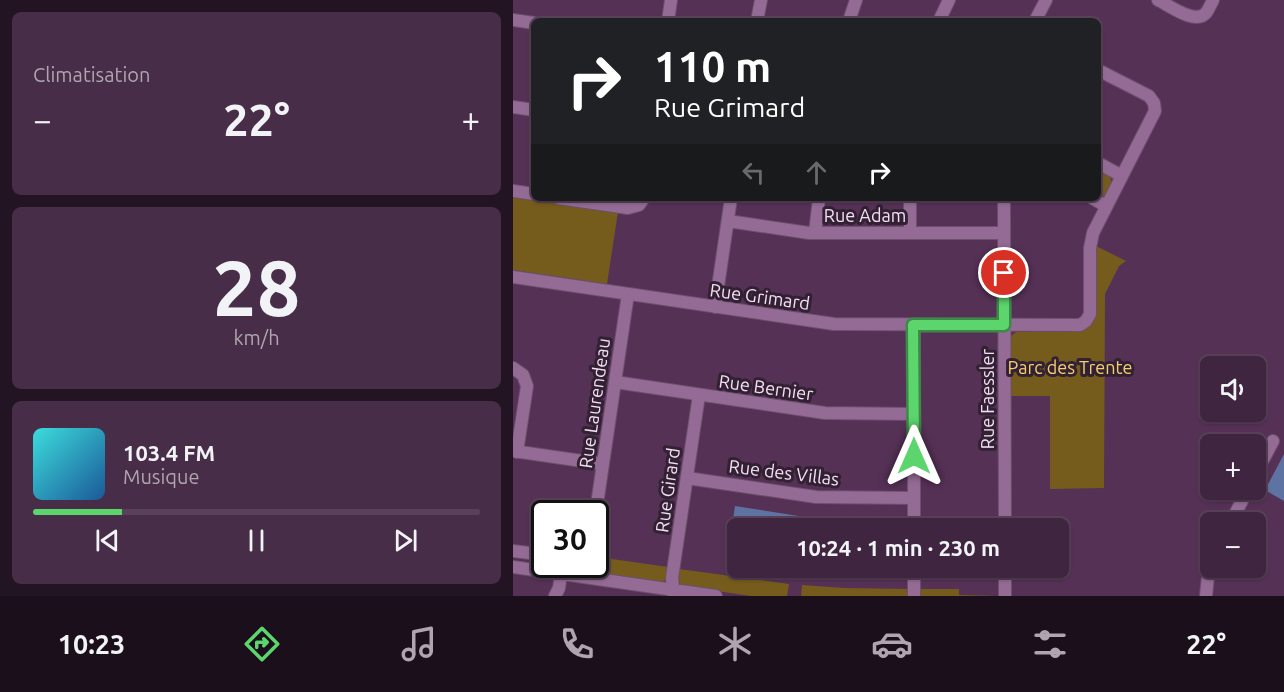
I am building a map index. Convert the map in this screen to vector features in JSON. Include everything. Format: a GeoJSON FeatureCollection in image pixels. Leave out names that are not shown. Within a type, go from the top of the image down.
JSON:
{"type":"FeatureCollection","features":[{"type":"Feature","properties":{"kind":"street"},"geometry":{"type":"LineString","coordinates":[[668,18],[671,0]]}},
{"type":"Feature","properties":{"kind":"street"},"geometry":{"type":"LineString","coordinates":[[758,18],[761,0]]}},
{"type":"Feature","properties":{"kind":"street"},"geometry":{"type":"LineString","coordinates":[[850,18],[856,0]]}},
{"type":"Feature","properties":{"kind":"street"},"geometry":{"type":"LineString","coordinates":[[940,18],[949,0]]}},
{"type":"Feature","properties":{"kind":"street"},"geometry":{"type":"LineString","coordinates":[[1036,18],[1045,0]]}},
{"type":"Feature","properties":{"kind":"street"},"geometry":{"type":"LineString","coordinates":[[1158,0],[1188,16],[1196,17],[1205,14],[1213,0]]}},
{"type":"Feature","properties":{"kind":"street"},"geometry":{"type":"LineString","coordinates":[[513,20],[531,23]]}},
{"type":"Feature","properties":{"kind":"street"},"geometry":{"type":"LineString","coordinates":[[1097,201],[1106,206],[1153,116],[1154,105],[1151,98],[1101,72]]}},
{"type":"Feature","properties":{"kind":"street"},"geometry":{"type":"LineString","coordinates":[[513,107],[531,110]]}},
{"type":"Feature","properties":{"kind":"street"},"geometry":{"type":"LineString","coordinates":[[1101,165],[1122,176]]}},
{"type":"Feature","properties":{"kind":"street"},"geometry":{"type":"LineString","coordinates":[[513,191],[531,194]]}},
{"type":"Feature","properties":{"kind":"street"},"geometry":{"type":"LineString","coordinates":[[579,201],[629,208],[639,205],[642,201]]}},
{"type":"Feature","properties":{"kind":"street"},"geometry":{"type":"LineString","coordinates":[[715,307],[731,201]]}},
{"type":"Feature","properties":{"kind":"street"},"geometry":{"type":"LineString","coordinates":[[815,233],[819,201]]}},
{"type":"Feature","properties":{"kind":"street"},"geometry":{"type":"LineString","coordinates":[[910,201],[910,233]]}},
{"type":"Feature","properties":{"kind":"street","name":"Rue Faessler"},"geometry":{"type":"LineString","coordinates":[[1004,201],[1005,518]]}},
{"type":"Feature","properties":{"kind":"street","name":"Rue Grimard"},"geometry":{"type":"LineString","coordinates":[[513,278],[834,324],[1075,326],[1082,324],[1089,316],[1092,233],[1106,206]]}},
{"type":"Feature","properties":{"kind":"street","name":"Rue Adam"},"geometry":{"type":"LineString","coordinates":[[728,221],[815,233],[1004,233]]}},
{"type":"Feature","properties":{"kind":"street","name":"Rue Laurendeau"},"geometry":{"type":"LineString","coordinates":[[598,500],[628,294]]}},
{"type":"Feature","properties":{"kind":"street"},"geometry":{"type":"LineString","coordinates":[[913,325],[914,518]]}},
{"type":"Feature","properties":{"kind":"street"},"geometry":{"type":"LineString","coordinates":[[513,368],[521,373],[526,383],[515,452],[603,464]]}},
{"type":"Feature","properties":{"kind":"street","name":"Rue Bernier"},"geometry":{"type":"LineString","coordinates":[[615,382],[825,413],[914,414]]}},
{"type":"Feature","properties":{"kind":"street","name":"Rue Girard"},"geometry":{"type":"LineString","coordinates":[[673,593],[672,578],[699,395]]}},
{"type":"Feature","properties":{"kind":"street"},"geometry":{"type":"LineString","coordinates":[[1266,454],[1273,441]]}},
{"type":"Feature","properties":{"kind":"street","name":"Rue des Villas"},"geometry":{"type":"LineString","coordinates":[[687,478],[816,497],[914,498]]}},
{"type":"Feature","properties":{"kind":"street"},"geometry":{"type":"LineString","coordinates":[[513,551],[531,553]]}},
{"type":"Feature","properties":{"kind":"street"},"geometry":{"type":"LineString","coordinates":[[513,567],[531,570]]}},
{"type":"Feature","properties":{"kind":"street"},"geometry":{"type":"LineString","coordinates":[[555,596],[560,578]]}},
{"type":"Feature","properties":{"kind":"street"},"geometry":{"type":"LineString","coordinates":[[587,578],[673,593],[716,596]]}},
{"type":"Feature","properties":{"kind":"street"},"geometry":{"type":"LineString","coordinates":[[914,578],[914,596]]}},
{"type":"Feature","properties":{"kind":"street"},"geometry":{"type":"LineString","coordinates":[[1005,578],[1005,596]]}},
{"type":"Feature","properties":{"kind":"street"},"geometry":{"type":"LineString","coordinates":[[1206,596],[1208,578]]}},
{"type":"Feature","properties":{"kind":"green space"},"geometry":{"type":"Polygon","coordinates":[[[1101,172],[1111,178],[1110,187],[1103,196],[1101,195],[1101,172]]]}},
{"type":"Feature","properties":{"kind":"green space"},"geometry":{"type":"Polygon","coordinates":[[[513,197],[618,212],[607,284],[513,270],[513,197]]]}},
{"type":"Feature","properties":{"kind":"green space","name":"Parc des Trente"},"geometry":{"type":"Polygon","coordinates":[[[1096,246],[1126,261],[1119,266],[1105,294],[1104,488],[1050,489],[1050,396],[1010,396],[1011,336],[1016,332],[1068,332],[1084,329],[1096,246]]]}},
{"type":"Feature","properties":{"kind":"green space"},"geometry":{"type":"Polygon","coordinates":[[[609,559],[668,567],[666,580],[662,582],[609,575],[609,559]]]}},
{"type":"Feature","properties":{"kind":"green space"},"geometry":{"type":"Polygon","coordinates":[[[679,569],[727,576],[727,578],[789,584],[787,596],[751,596],[683,586],[678,581],[679,569]]]}},
{"type":"Feature","properties":{"kind":"green space"},"geometry":{"type":"Polygon","coordinates":[[[802,585],[909,589],[909,596],[801,596],[802,585]]]}},
{"type":"Feature","properties":{"kind":"green space"},"geometry":{"type":"Polygon","coordinates":[[[921,589],[959,589],[959,595],[997,596],[921,596],[921,589]]]}},
{"type":"Feature","properties":{"kind":"building"},"geometry":{"type":"Polygon","coordinates":[[[1284,454],[1284,501],[1266,491],[1284,454]]]}},
{"type":"Feature","properties":{"kind":"building"},"geometry":{"type":"Polygon","coordinates":[[[735,506],[805,517],[805,518],[733,518],[735,506]]]}},
{"type":"Feature","properties":{"kind":"route"},"geometry":{"type":"LineString","coordinates":[[914,456],[913,325],[1004,325],[1004,273]]}}]}
